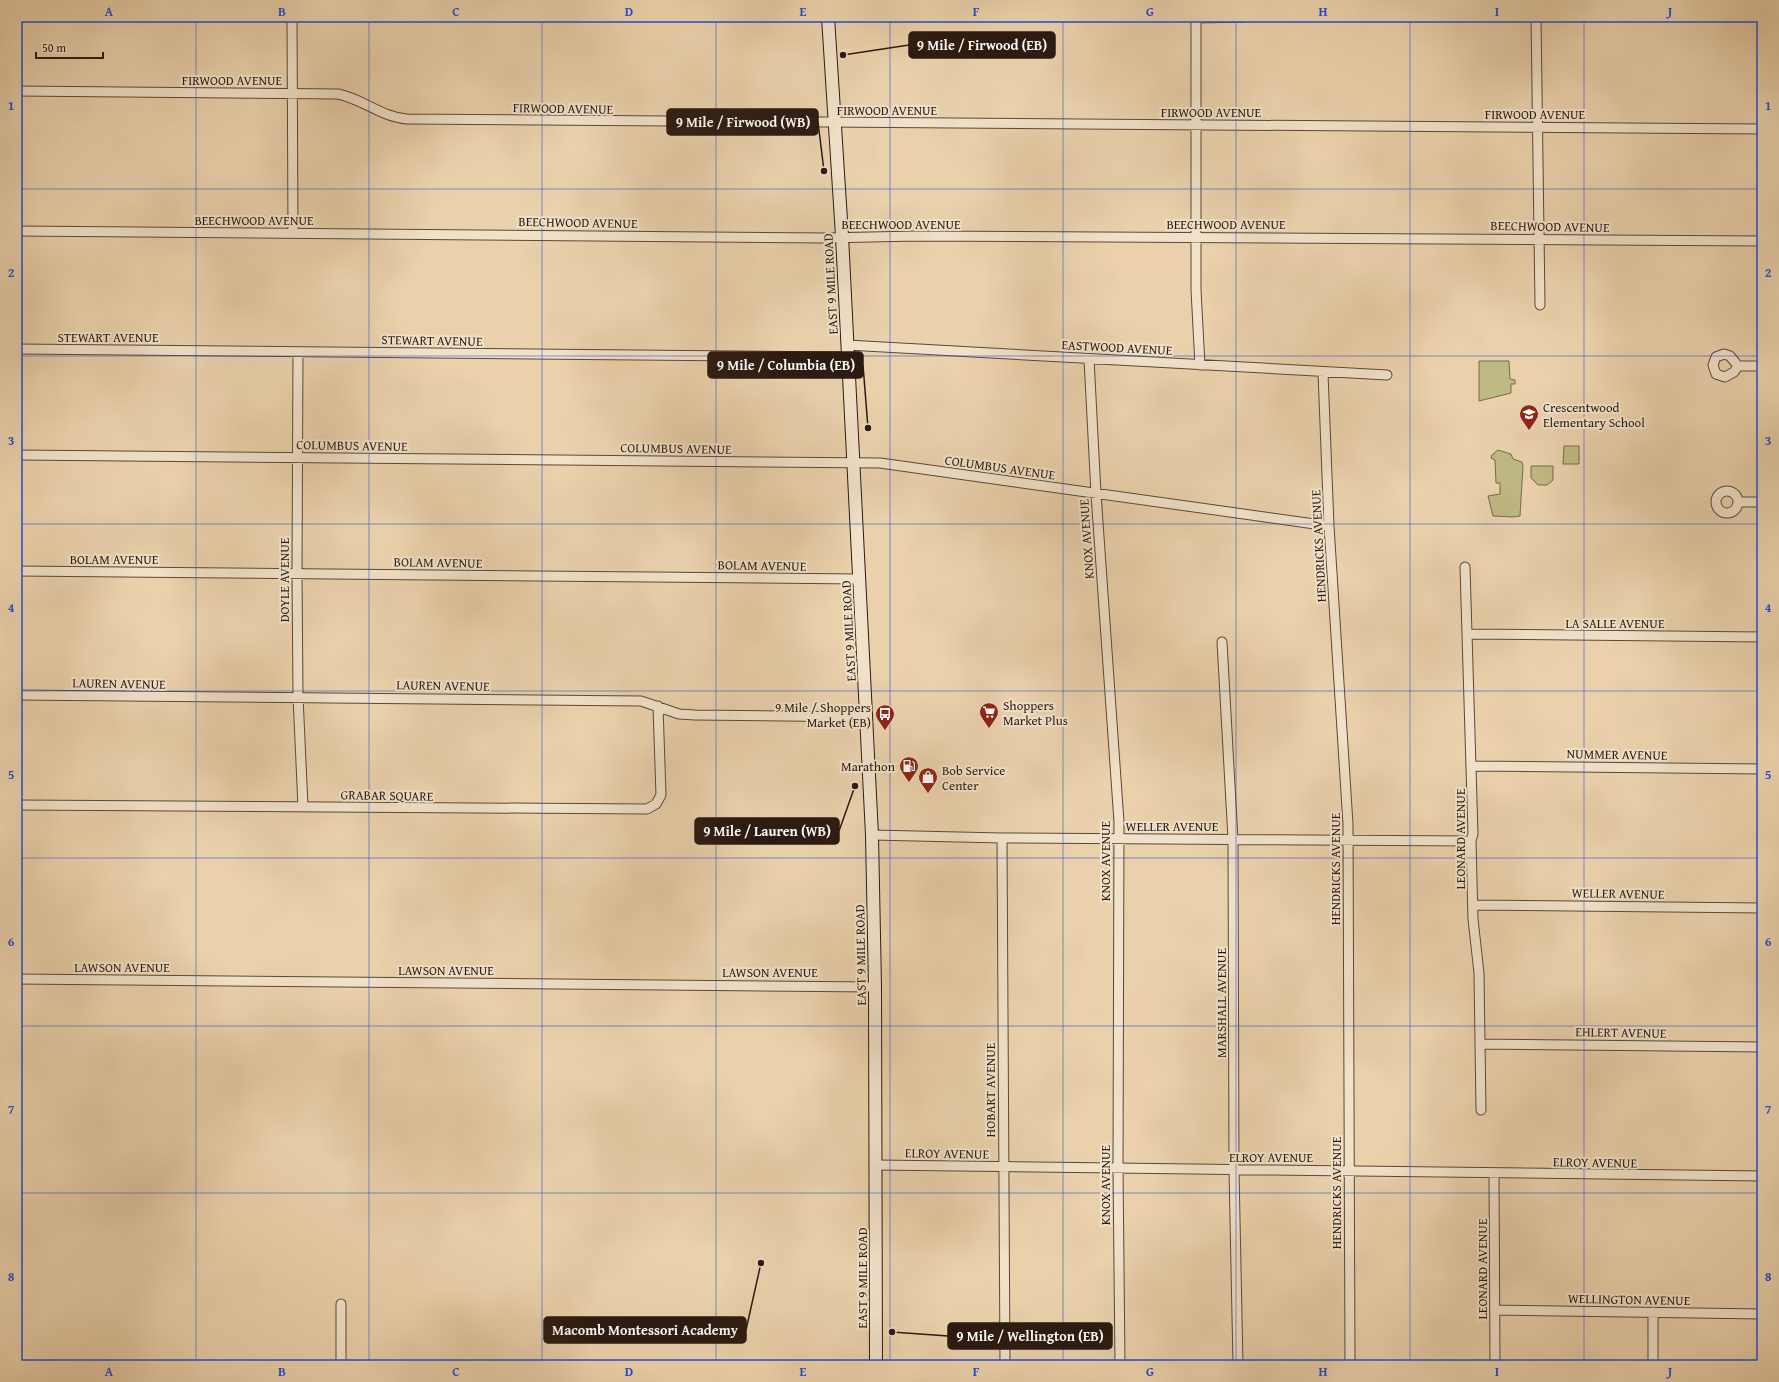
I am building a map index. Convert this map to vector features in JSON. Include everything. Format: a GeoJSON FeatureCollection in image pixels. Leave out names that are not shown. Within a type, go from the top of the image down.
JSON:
{"type":"FeatureCollection","features":[{"type":"Feature","properties":{"kind":"main road","name":"EAST 9 MILE ROAD"},"geometry":{"type":"LineString","coordinates":[[828,17],[842,236],[872,835],[875,987],[876,1365]]}},
{"type":"Feature","properties":{"kind":"street"},"geometry":{"type":"LineString","coordinates":[[292,17],[293,233]]}},
{"type":"Feature","properties":{"kind":"street"},"geometry":{"type":"LineString","coordinates":[[1200,364],[1196,290],[1196,18],[1244,17]]}},
{"type":"Feature","properties":{"kind":"street"},"geometry":{"type":"LineString","coordinates":[[1536,17],[1540,305]]}},
{"type":"Feature","properties":{"kind":"street","name":"FIRWOOD AVENUE"},"geometry":{"type":"LineString","coordinates":[[17,91],[345,95],[393,118],[407,119],[1762,129]]}},
{"type":"Feature","properties":{"kind":"street","name":"BEECHWOOD AVENUE"},"geometry":{"type":"LineString","coordinates":[[17,231],[826,238],[842,236],[1196,237],[1762,241]]}},
{"type":"Feature","properties":{"kind":"street","name":"EASTWOOD AVENUE"},"geometry":{"type":"LineString","coordinates":[[847,345],[1200,364],[1323,373],[1387,375]]}},
{"type":"Feature","properties":{"kind":"street","name":"STEWART AVENUE"},"geometry":{"type":"LineString","coordinates":[[17,350],[847,357]]}},
{"type":"Feature","properties":{"kind":"street","name":"DOYLE AVENUE"},"geometry":{"type":"LineString","coordinates":[[298,352],[296,573],[298,696],[303,807]]}},
{"type":"Feature","properties":{"kind":"street","name":"KNOX AVENUE"},"geometry":{"type":"LineString","coordinates":[[1089,359],[1096,494],[1119,822],[1118,1169],[1120,1365]]}},
{"type":"Feature","properties":{"kind":"street"},"geometry":{"type":"LineString","coordinates":[[1738,366],[1762,366]]}},
{"type":"Feature","properties":{"kind":"street","name":"HENDRICKS AVENUE"},"geometry":{"type":"LineString","coordinates":[[1323,373],[1329,526],[1348,824],[1350,1365]]}},
{"type":"Feature","properties":{"kind":"street","name":"COLUMBUS AVENUE"},"geometry":{"type":"LineString","coordinates":[[17,455],[853,462],[887,464],[1329,526]]}},
{"type":"Feature","properties":{"kind":"street"},"geometry":{"type":"LineString","coordinates":[[1739,502],[1762,502]]}},
{"type":"Feature","properties":{"kind":"street","name":"LEONARD AVENUE"},"geometry":{"type":"LineString","coordinates":[[1465,567],[1472,766],[1473,834],[1471,841],[1473,904],[1479,973],[1481,1110]]}},
{"type":"Feature","properties":{"kind":"street","name":"BOLAM AVENUE"},"geometry":{"type":"LineString","coordinates":[[17,571],[859,579]]}},
{"type":"Feature","properties":{"kind":"street","name":"LA SALLE AVENUE"},"geometry":{"type":"LineString","coordinates":[[1467,634],[1762,637]]}},
{"type":"Feature","properties":{"kind":"street","name":"MARSHALL AVENUE"},"geometry":{"type":"LineString","coordinates":[[1222,642],[1233,839],[1234,1170],[1238,1365]]}},
{"type":"Feature","properties":{"kind":"street","name":"LAUREN AVENUE"},"geometry":{"type":"LineString","coordinates":[[17,695],[298,696],[641,700],[679,714],[867,717]]}},
{"type":"Feature","properties":{"kind":"street","name":"GRABAR SQUARE"},"geometry":{"type":"LineString","coordinates":[[17,805],[636,810],[653,808],[659,800],[662,791],[658,706]]}},
{"type":"Feature","properties":{"kind":"street","name":"NUMMER AVENUE"},"geometry":{"type":"LineString","coordinates":[[1472,766],[1762,769]]}},
{"type":"Feature","properties":{"kind":"street","name":"WELLER AVENUE"},"geometry":{"type":"LineString","coordinates":[[872,835],[1002,838],[1471,841]]}},
{"type":"Feature","properties":{"kind":"street","name":"HOBART AVENUE"},"geometry":{"type":"LineString","coordinates":[[1002,838],[1005,1365]]}},
{"type":"Feature","properties":{"kind":"street","name":"WELLER AVENUE"},"geometry":{"type":"LineString","coordinates":[[1473,904],[1762,908]]}},
{"type":"Feature","properties":{"kind":"street","name":"LAWSON AVENUE"},"geometry":{"type":"LineString","coordinates":[[17,979],[875,987]]}},
{"type":"Feature","properties":{"kind":"street","name":"EHLERT AVENUE"},"geometry":{"type":"LineString","coordinates":[[1480,1044],[1762,1047]]}},
{"type":"Feature","properties":{"kind":"street","name":"ELROY AVENUE"},"geometry":{"type":"LineString","coordinates":[[876,1165],[1494,1174],[1762,1176]]}},
{"type":"Feature","properties":{"kind":"street","name":"LEONARD AVENUE"},"geometry":{"type":"LineString","coordinates":[[1494,1174],[1495,1365]]}},
{"type":"Feature","properties":{"kind":"street"},"geometry":{"type":"LineString","coordinates":[[341,1365],[342,1304]]}},
{"type":"Feature","properties":{"kind":"street","name":"WELLINGTON AVENUE"},"geometry":{"type":"LineString","coordinates":[[1495,1310],[1762,1314]]}},
{"type":"Feature","properties":{"kind":"street"},"geometry":{"type":"LineString","coordinates":[[1653,1312],[1653,1365]]}},
{"type":"Feature","properties":{"kind":"shaded area"},"geometry":{"type":"Polygon","coordinates":[[[1479,361],[1509,361],[1510,379],[1515,380],[1515,384],[1511,384],[1511,393],[1479,401],[1479,361]]]}},
{"type":"Feature","properties":{"kind":"shaded area"},"geometry":{"type":"Polygon","coordinates":[[[1564,446],[1579,446],[1579,464],[1563,464],[1564,446]]]}},
{"type":"Feature","properties":{"kind":"shaded area"},"geometry":{"type":"Polygon","coordinates":[[[1498,450],[1511,454],[1513,459],[1522,462],[1520,516],[1493,516],[1488,496],[1500,494],[1500,483],[1496,483],[1495,460],[1491,458],[1492,455],[1498,450]]]}},
{"type":"Feature","properties":{"kind":"shaded area"},"geometry":{"type":"Polygon","coordinates":[[[1531,466],[1553,466],[1553,480],[1547,485],[1538,485],[1531,478],[1531,466]]]}},
{"type":"Feature","properties":{"kind":"place","name":"9 Mile / Firwood (EB)"},"geometry":{"type":"Point","coordinates":[843,55]}},
{"type":"Feature","properties":{"kind":"place","name":"9 Mile / Firwood (WB)"},"geometry":{"type":"Point","coordinates":[824,171]}},
{"type":"Feature","properties":{"kind":"place","name":"9 Mile / Columbia (EB)"},"geometry":{"type":"Point","coordinates":[868,428]}},
{"type":"Feature","properties":{"kind":"place","name":"Crescentwood Elementary School"},"geometry":{"type":"Point","coordinates":[1529,431]}},
{"type":"Feature","properties":{"kind":"place","name":"Shoppers Market Plus"},"geometry":{"type":"Point","coordinates":[989,729]}},
{"type":"Feature","properties":{"kind":"place","name":"9 Mile / Shoppers Market (EB)"},"geometry":{"type":"Point","coordinates":[885,731]}},
{"type":"Feature","properties":{"kind":"place","name":"Marathon"},"geometry":{"type":"Point","coordinates":[909,783]}},
{"type":"Feature","properties":{"kind":"place","name":"9 Mile / Lauren (WB)"},"geometry":{"type":"Point","coordinates":[855,786]}},
{"type":"Feature","properties":{"kind":"place","name":"Bob Service Center"},"geometry":{"type":"Point","coordinates":[928,794]}},
{"type":"Feature","properties":{"kind":"place","name":"Macomb Montessori Academy"},"geometry":{"type":"Point","coordinates":[761,1263]}},
{"type":"Feature","properties":{"kind":"place","name":"9 Mile / Wellington (EB)"},"geometry":{"type":"Point","coordinates":[892,1332]}}]}
